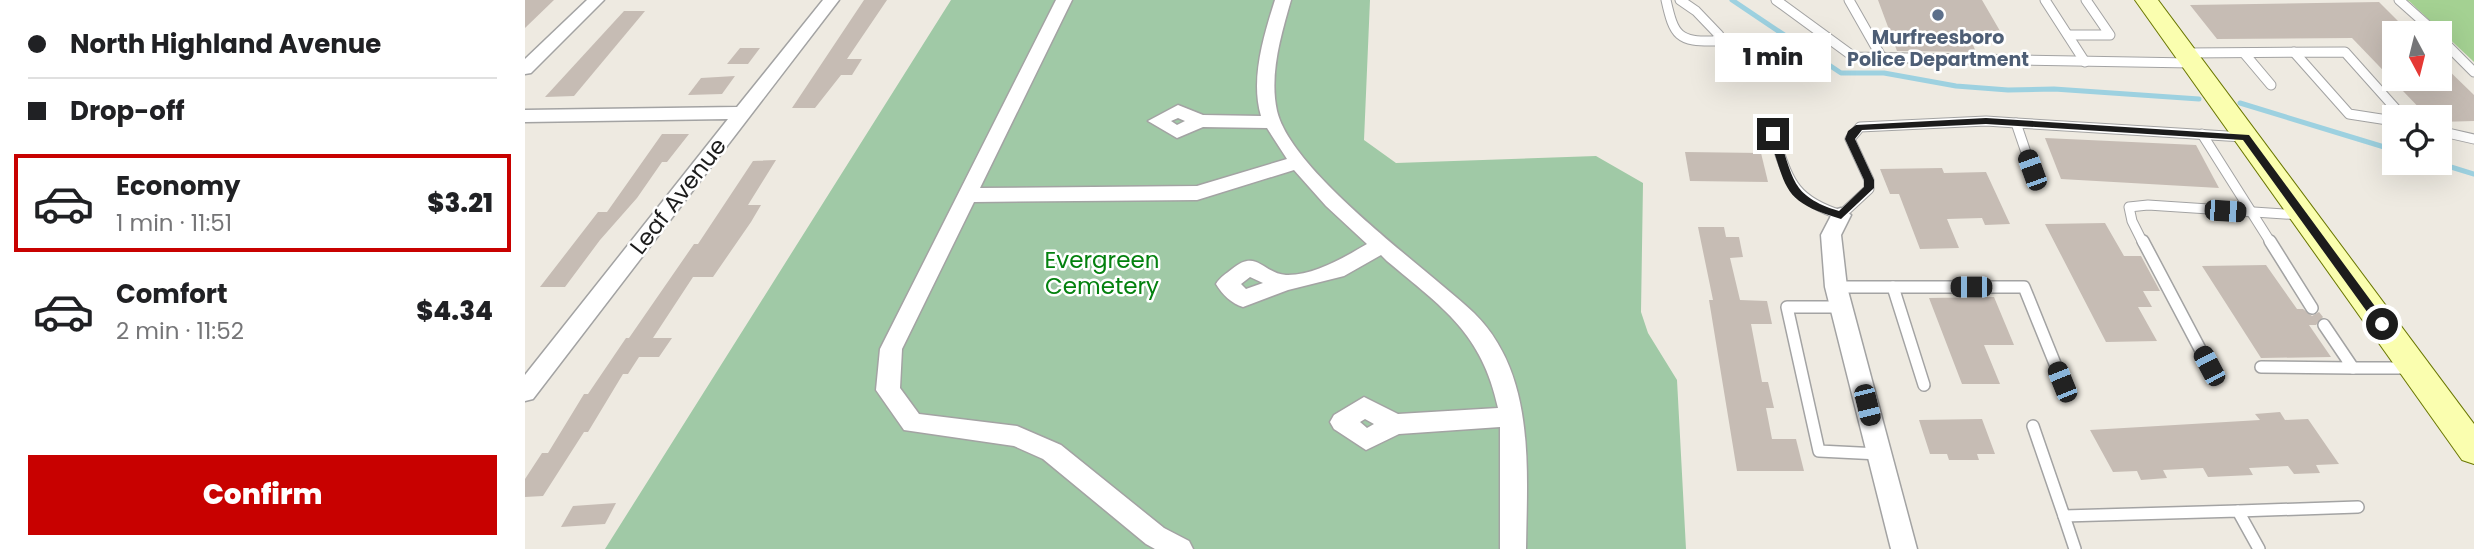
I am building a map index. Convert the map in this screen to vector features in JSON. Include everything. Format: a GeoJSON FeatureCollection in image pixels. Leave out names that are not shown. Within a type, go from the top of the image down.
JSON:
{"type":"FeatureCollection","features":[{"type":"Feature","properties":{"kind":"street"},"geometry":{"type":"LineString","coordinates":[[525,69],[596,0]]}},
{"type":"Feature","properties":{"kind":"street","name":"Leaf Avenue"},"geometry":{"type":"LineString","coordinates":[[525,392],[831,0]]}},
{"type":"Feature","properties":{"kind":"street"},"geometry":{"type":"LineString","coordinates":[[1063,0],[891,349],[888,390],[912,423],[1017,436],[1052,452],[1155,536],[1180,549]]}},
{"type":"Feature","properties":{"kind":"street"},"geometry":{"type":"LineString","coordinates":[[1283,0],[1265,84],[1269,114],[1296,163],[1325,197],[1383,244],[1482,336],[1503,380],[1514,435],[1513,549]]}},
{"type":"Feature","properties":{"kind":"street"},"geometry":{"type":"LineString","coordinates":[[2146,0],[2474,450]]}},
{"type":"Feature","properties":{"kind":"street"},"geometry":{"type":"LineString","coordinates":[[525,116],[743,113]]}},
{"type":"Feature","properties":{"kind":"street"},"geometry":{"type":"LineString","coordinates":[[1200,121],[1273,122]]}},
{"type":"Feature","properties":{"kind":"street"},"geometry":{"type":"LineString","coordinates":[[967,195],[1196,193],[1296,163]]}},
{"type":"Feature","properties":{"kind":"street"},"geometry":{"type":"LineString","coordinates":[[1841,215],[1831,236],[1839,297],[1904,549]]}},
{"type":"Feature","properties":{"kind":"street"},"geometry":{"type":"LineString","coordinates":[[1284,283],[1337,271],[1383,244]]}},
{"type":"Feature","properties":{"kind":"street"},"geometry":{"type":"LineString","coordinates":[[1395,424],[1510,417]]}},
{"type":"Feature","properties":{"kind":"lane"},"geometry":{"type":"LineString","coordinates":[[1666,0],[1672,30],[1678,38],[1686,42],[1717,41],[1719,35],[1713,26],[1680,0]]}},
{"type":"Feature","properties":{"kind":"lane"},"geometry":{"type":"LineString","coordinates":[[1776,0],[1854,57],[2085,62],[2244,53],[2345,52],[2392,105]]}},
{"type":"Feature","properties":{"kind":"lane"},"geometry":{"type":"LineString","coordinates":[[1849,0],[1882,58]]}},
{"type":"Feature","properties":{"kind":"lane"},"geometry":{"type":"LineString","coordinates":[[2045,0],[2085,62]]}},
{"type":"Feature","properties":{"kind":"lane"},"geometry":{"type":"LineString","coordinates":[[2068,36],[2110,35],[2086,0]]}},
{"type":"Feature","properties":{"kind":"lane"},"geometry":{"type":"LineString","coordinates":[[2399,0],[2422,21]]}},
{"type":"Feature","properties":{"kind":"lane"},"geometry":{"type":"LineString","coordinates":[[2452,49],[2474,72]]}},
{"type":"Feature","properties":{"kind":"lane"},"geometry":{"type":"LineString","coordinates":[[2294,52],[2349,114],[2382,119]]}},
{"type":"Feature","properties":{"kind":"lane"},"geometry":{"type":"LineString","coordinates":[[2244,53],[2271,85]]}},
{"type":"Feature","properties":{"kind":"lane"},"geometry":{"type":"LineString","coordinates":[[1773,134],[1795,195],[1814,207],[1841,215],[1869,188],[1869,180],[1850,139],[1852,133],[1860,127],[1986,121],[2246,137]]}},
{"type":"Feature","properties":{"kind":"lane"},"geometry":{"type":"LineString","coordinates":[[2016,123],[2032,170]]}},
{"type":"Feature","properties":{"kind":"lane"},"geometry":{"type":"LineString","coordinates":[[2202,134],[2312,308]]}},
{"type":"Feature","properties":{"kind":"lane"},"geometry":{"type":"LineString","coordinates":[[2452,134],[2474,139]]}},
{"type":"Feature","properties":{"kind":"lane"},"geometry":{"type":"LineString","coordinates":[[2209,366],[2133,221],[2129,207],[2148,205],[2302,215]]}},
{"type":"Feature","properties":{"kind":"lane"},"geometry":{"type":"LineString","coordinates":[[1892,287],[1924,385]]}},
{"type":"Feature","properties":{"kind":"lane"},"geometry":{"type":"LineString","coordinates":[[1879,454],[1819,452],[1787,307],[1892,287],[2024,287],[2062,382]]}},
{"type":"Feature","properties":{"kind":"lane"},"geometry":{"type":"LineString","coordinates":[[2324,325],[2353,368]]}},
{"type":"Feature","properties":{"kind":"lane"},"geometry":{"type":"LineString","coordinates":[[2261,366],[2414,368]]}},
{"type":"Feature","properties":{"kind":"lane"},"geometry":{"type":"LineString","coordinates":[[2033,426],[2075,549]]}},
{"type":"Feature","properties":{"kind":"lane"},"geometry":{"type":"LineString","coordinates":[[2064,516],[2358,507]]}},
{"type":"Feature","properties":{"kind":"lane"},"geometry":{"type":"LineString","coordinates":[[2238,511],[2259,549]]}},
{"type":"Feature","properties":{"kind":"green space","name":"Evergreen Cemetery"},"geometry":{"type":"Polygon","coordinates":[[[951,0],[1370,0],[1364,140],[1396,163],[1596,156],[1643,183],[1641,312],[1648,333],[1677,380],[1686,549],[605,549],[951,0]]]}},
{"type":"Feature","properties":{"kind":"green space"},"geometry":{"type":"Polygon","coordinates":[[[2406,0],[2474,0],[2474,62],[2452,41],[2452,21],[2430,21],[2406,0]]]}},
{"type":"Feature","properties":{"kind":"building"},"geometry":{"type":"Polygon","coordinates":[[[525,0],[554,0],[525,28],[525,0]]]}},
{"type":"Feature","properties":{"kind":"building"},"geometry":{"type":"Polygon","coordinates":[[[864,0],[887,0],[847,59],[862,59],[852,75],[841,75],[815,108],[792,108],[864,0]]]}},
{"type":"Feature","properties":{"kind":"building","name":"Murfreesboro Police Department"},"geometry":{"type":"Polygon","coordinates":[[[1878,0],[1982,0],[2000,31],[1967,31],[1976,52],[1897,51],[1878,0]]]}},
{"type":"Feature","properties":{"kind":"building"},"geometry":{"type":"Polygon","coordinates":[[[2379,2],[2398,21],[2382,21],[2382,69],[2352,38],[2217,39],[2190,5],[2379,2]]]}},
{"type":"Feature","properties":{"kind":"building"},"geometry":{"type":"Polygon","coordinates":[[[624,11],[645,11],[574,96],[545,97],[624,11]]]}},
{"type":"Feature","properties":{"kind":"building"},"geometry":{"type":"Polygon","coordinates":[[[740,48],[760,48],[748,64],[727,64],[740,48]]]}},
{"type":"Feature","properties":{"kind":"building"},"geometry":{"type":"Polygon","coordinates":[[[2452,74],[2474,95],[2474,121],[2452,122],[2452,105],[2416,105],[2403,91],[2452,91],[2452,74]]]}},
{"type":"Feature","properties":{"kind":"building"},"geometry":{"type":"Polygon","coordinates":[[[735,76],[722,94],[688,95],[701,78],[735,76]]]}},
{"type":"Feature","properties":{"kind":"building"},"geometry":{"type":"Polygon","coordinates":[[[662,134],[689,134],[667,162],[662,162],[637,198],[600,240],[565,287],[540,287],[598,212],[607,212],[662,134]]]}},
{"type":"Feature","properties":{"kind":"building"},"geometry":{"type":"Polygon","coordinates":[[[2045,138],[2196,145],[2219,188],[2061,179],[2045,138]]]}},
{"type":"Feature","properties":{"kind":"building"},"geometry":{"type":"Polygon","coordinates":[[[1685,152],[1761,153],[1768,182],[1690,181],[1685,152]]]}},
{"type":"Feature","properties":{"kind":"building"},"geometry":{"type":"Polygon","coordinates":[[[776,160],[748,205],[761,205],[713,277],[693,277],[653,338],[672,338],[659,357],[639,357],[628,374],[623,374],[588,432],[584,432],[543,496],[525,497],[525,479],[542,453],[548,453],[584,394],[588,394],[694,244],[698,244],[753,161],[776,160]]]}},
{"type":"Feature","properties":{"kind":"building"},"geometry":{"type":"Polygon","coordinates":[[[1942,168],[1944,173],[1986,172],[2010,224],[1985,225],[1982,218],[1947,219],[1959,248],[1920,249],[1899,194],[1890,194],[1880,169],[1942,168]]]}},
{"type":"Feature","properties":{"kind":"building"},"geometry":{"type":"Polygon","coordinates":[[[2105,223],[2124,256],[2141,256],[2160,291],[2143,291],[2152,307],[2138,307],[2157,341],[2106,342],[2045,224],[2105,223]]]}},
{"type":"Feature","properties":{"kind":"building"},"geometry":{"type":"Polygon","coordinates":[[[1698,227],[1724,227],[1726,237],[1739,237],[1743,257],[1730,258],[1740,300],[1767,301],[1772,324],[1751,324],[1762,382],[1768,382],[1774,408],[1766,408],[1772,439],[1796,439],[1804,471],[1737,471],[1709,300],[1713,300],[1698,227]]]}},
{"type":"Feature","properties":{"kind":"building"},"geometry":{"type":"Polygon","coordinates":[[[2266,265],[2297,309],[2303,309],[2312,316],[2319,312],[2323,317],[2316,325],[2309,325],[2331,357],[2261,358],[2202,266],[2266,265]]]}},
{"type":"Feature","properties":{"kind":"building"},"geometry":{"type":"Polygon","coordinates":[[[1994,297],[2014,345],[1984,345],[2000,384],[1962,384],[1929,298],[1994,297]]]}},
{"type":"Feature","properties":{"kind":"building"},"geometry":{"type":"Polygon","coordinates":[[[2280,412],[2285,420],[2308,419],[2339,464],[2316,465],[2320,473],[2294,474],[2288,466],[2249,468],[2253,475],[2208,477],[2203,468],[2163,470],[2167,478],[2141,480],[2137,471],[2113,472],[2090,430],[2260,420],[2255,414],[2280,412]]]}},
{"type":"Feature","properties":{"kind":"building"},"geometry":{"type":"Polygon","coordinates":[[[1982,419],[1995,454],[1977,454],[1979,460],[1949,460],[1947,454],[1930,454],[1919,420],[1982,419]]]}},
{"type":"Feature","properties":{"kind":"building"},"geometry":{"type":"Polygon","coordinates":[[[616,503],[605,524],[561,527],[573,506],[616,503]]]}},
{"type":"Feature","properties":{"kind":"waterway"},"geometry":{"type":"LineString","coordinates":[[1732,0],[1841,73],[1884,73],[1956,86],[2008,90],[2054,89],[2199,99]]}},
{"type":"Feature","properties":{"kind":"waterway"},"geometry":{"type":"LineString","coordinates":[[2240,103],[2382,146]]}},
{"type":"Feature","properties":{"kind":"waterway"},"geometry":{"type":"LineString","coordinates":[[2452,167],[2474,174]]}},
{"type":"Feature","properties":{"kind":"place","name":"Murfreesboro Police Department"},"geometry":{"type":"Point","coordinates":[1938,15]}},
{"type":"Feature","properties":{"kind":"route"},"geometry":{"type":"LineString","coordinates":[[1773,134],[1795,195],[1814,207],[1841,215],[1869,188],[1869,180],[1850,139],[1852,133],[1860,127],[1986,121],[2246,137],[2382,324]]}}]}
